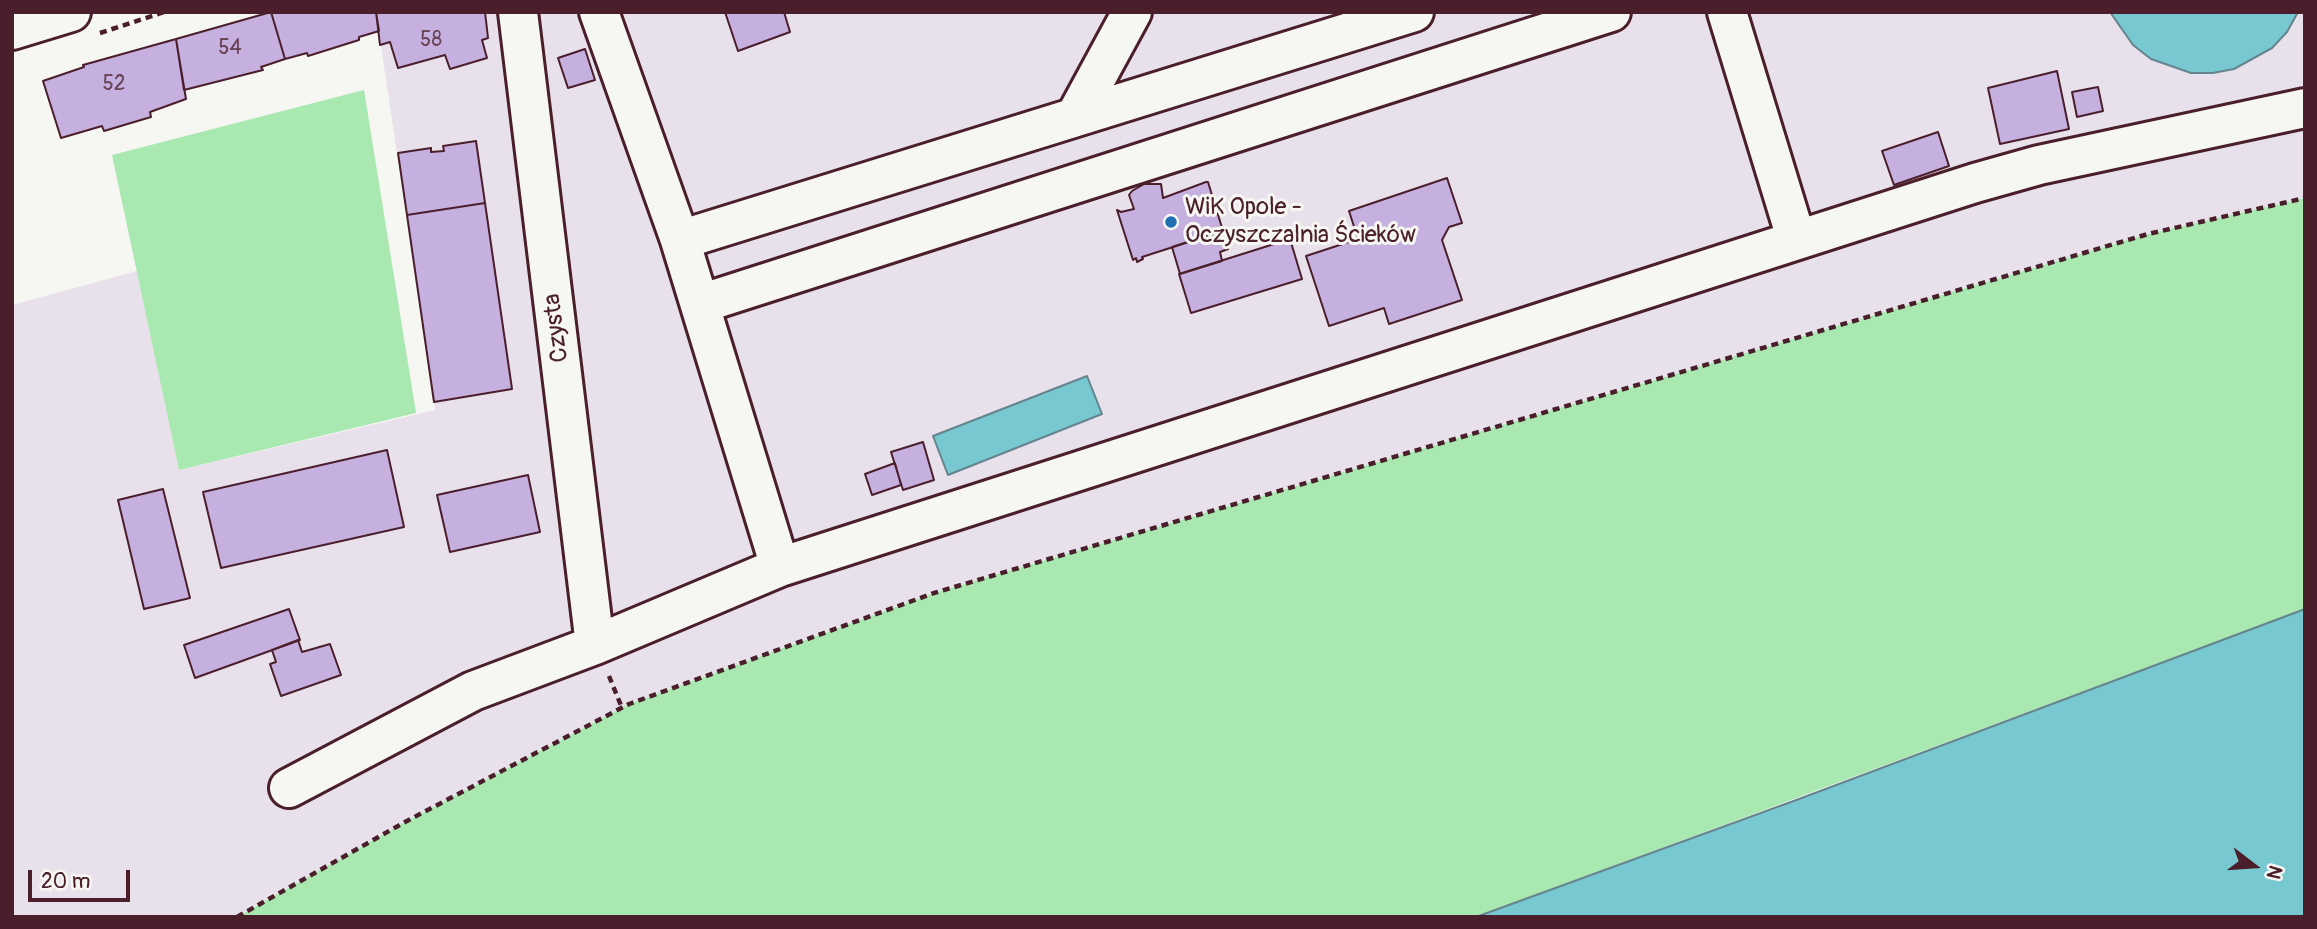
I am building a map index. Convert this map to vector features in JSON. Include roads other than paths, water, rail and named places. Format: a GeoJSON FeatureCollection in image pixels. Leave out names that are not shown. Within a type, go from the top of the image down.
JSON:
{"type":"FeatureCollection","features":[{"type":"Feature","properties":{"kind":"street"},"geometry":{"type":"LineString","coordinates":[[12,30],[71,12]]}},
{"type":"Feature","properties":{"kind":"street","name":"Czysta"},"geometry":{"type":"LineString","coordinates":[[518,12],[596,645]]}},
{"type":"Feature","properties":{"kind":"street"},"geometry":{"type":"LineString","coordinates":[[599,12],[680,240],[780,568]]}},
{"type":"Feature","properties":{"kind":"street"},"geometry":{"type":"LineString","coordinates":[[1075,117],[1132,12]]}},
{"type":"Feature","properties":{"kind":"street"},"geometry":{"type":"LineString","coordinates":[[680,240],[1414,12]]}},
{"type":"Feature","properties":{"kind":"street"},"geometry":{"type":"LineString","coordinates":[[700,304],[1611,12]]}},
{"type":"Feature","properties":{"kind":"street"},"geometry":{"type":"LineString","coordinates":[[1727,12],[1796,238]]}},
{"type":"Feature","properties":{"kind":"street"},"geometry":{"type":"LineString","coordinates":[[289,788],[473,691],[596,645],[780,568],[1796,238],[2039,165],[2305,108]]}},
{"type":"Feature","properties":{"kind":"water"},"geometry":{"type":"Polygon","coordinates":[[[2110,12],[2298,12],[2287,32],[2272,48],[2234,69],[2191,73],[2151,59],[2133,45],[2110,12]]]}},
{"type":"Feature","properties":{"kind":"water"},"geometry":{"type":"Polygon","coordinates":[[[1087,376],[1102,414],[948,475],[933,436],[1087,376]]]}},
{"type":"Feature","properties":{"kind":"water"},"geometry":{"type":"Polygon","coordinates":[[[2305,609],[2305,917],[1476,917],[1799,799],[2305,609]]]}},
{"type":"Feature","properties":{"kind":"place","name":"WiK Opole - Oczyszczalnia Ścieków"},"geometry":{"type":"Point","coordinates":[1171,222]}}]}
